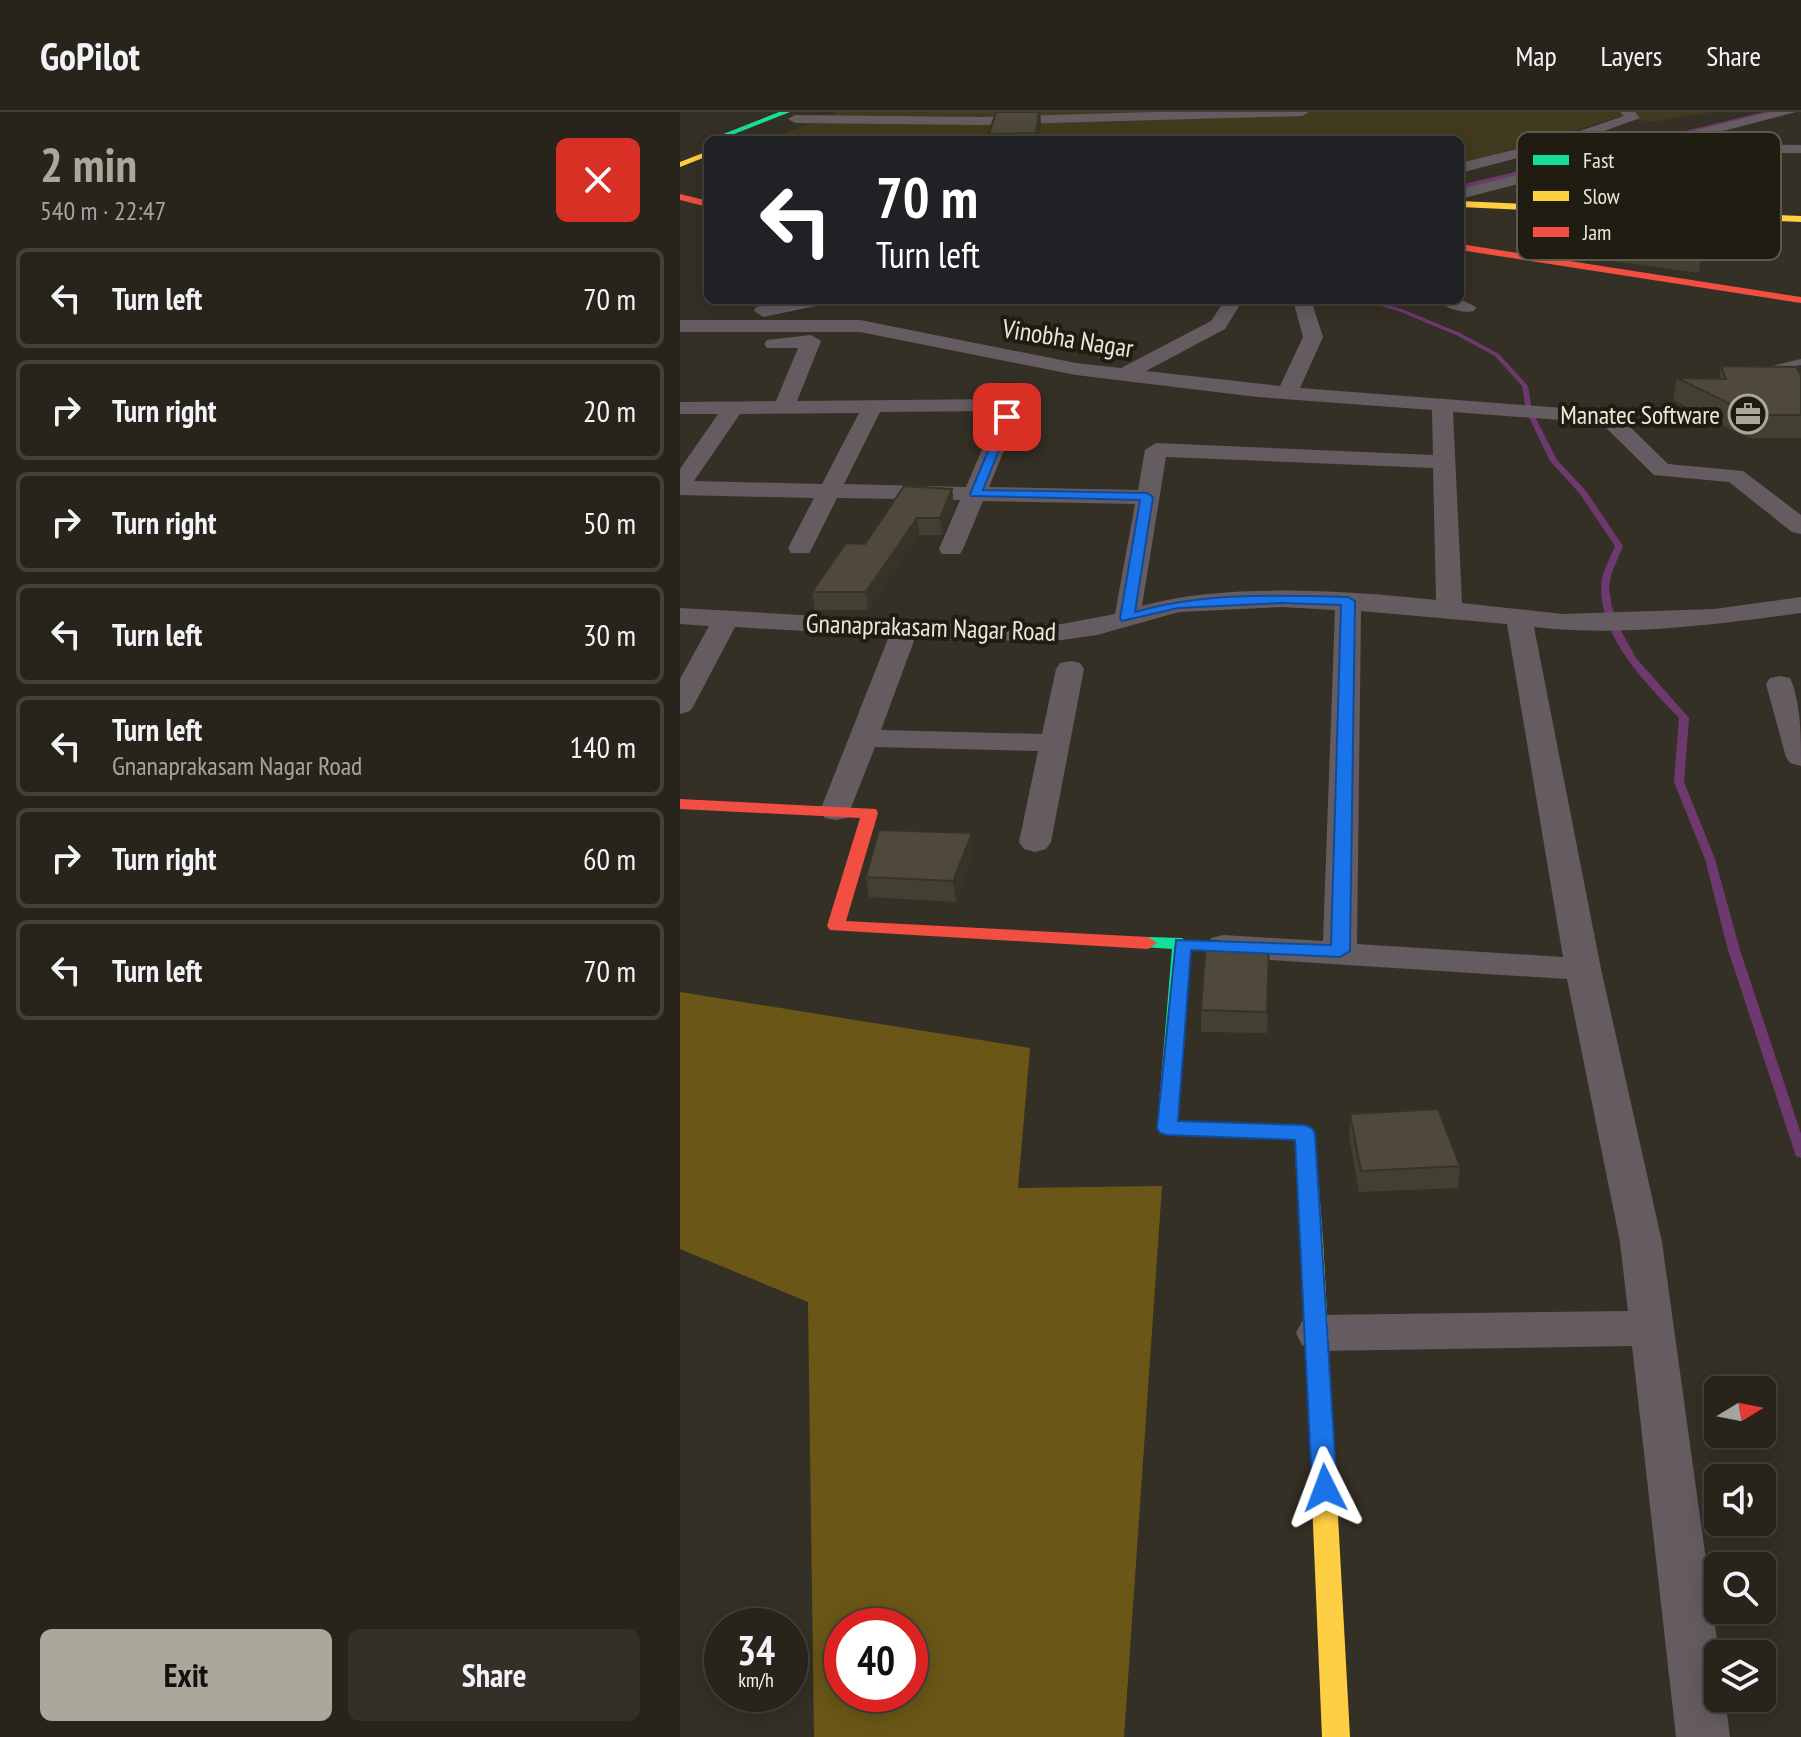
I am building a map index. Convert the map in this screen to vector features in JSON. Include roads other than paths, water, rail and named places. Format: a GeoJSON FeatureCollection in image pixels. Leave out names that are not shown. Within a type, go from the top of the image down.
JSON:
{"type":"FeatureCollection","features":[{"type":"Feature","properties":{"kind":"main road"},"geometry":{"type":"LineString","coordinates":[[726,136],[814,112]]}},
{"type":"Feature","properties":{"kind":"main road"},"geometry":{"type":"LineString","coordinates":[[748,136],[791,116]]}},
{"type":"Feature","properties":{"kind":"main road"},"geometry":{"type":"LineString","coordinates":[[680,152],[704,143]]}},
{"type":"Feature","properties":{"kind":"main road"},"geometry":{"type":"LineString","coordinates":[[680,165],[704,155]]}},
{"type":"Feature","properties":{"kind":"main road"},"geometry":{"type":"LineString","coordinates":[[680,197],[698,214]]}},
{"type":"Feature","properties":{"kind":"main road"},"geometry":{"type":"LineString","coordinates":[[1464,204],[1517,206]]}},
{"type":"Feature","properties":{"kind":"main road"},"geometry":{"type":"LineString","coordinates":[[1781,218],[1801,219]]}},
{"type":"Feature","properties":{"kind":"main road"},"geometry":{"type":"LineString","coordinates":[[1464,248],[1517,256]]}},
{"type":"Feature","properties":{"kind":"main road"},"geometry":{"type":"LineString","coordinates":[[1464,260],[1801,311]]}},
{"type":"Feature","properties":{"kind":"main road"},"geometry":{"type":"LineString","coordinates":[[1544,260],[1801,300]]}},
{"type":"Feature","properties":{"kind":"main road"},"geometry":{"type":"LineString","coordinates":[[680,804],[870,813],[836,926],[1182,944],[1167,1128],[1305,1133],[1318,1333],[1336,1737]]}},
{"type":"Feature","properties":{"kind":"street"},"geometry":{"type":"LineString","coordinates":[[791,116],[1093,124],[1302,112]]}},
{"type":"Feature","properties":{"kind":"street"},"geometry":{"type":"LineString","coordinates":[[1591,132],[1633,118],[1627,112]]}},
{"type":"Feature","properties":{"kind":"street"},"geometry":{"type":"LineString","coordinates":[[1700,132],[1789,112]]}},
{"type":"Feature","properties":{"kind":"street"},"geometry":{"type":"LineString","coordinates":[[1752,120],[1792,135]]}},
{"type":"Feature","properties":{"kind":"street"},"geometry":{"type":"LineString","coordinates":[[1781,149],[1801,149]]}},
{"type":"Feature","properties":{"kind":"street"},"geometry":{"type":"LineString","coordinates":[[1464,167],[1517,153]]}},
{"type":"Feature","properties":{"kind":"street"},"geometry":{"type":"LineString","coordinates":[[1464,193],[1517,179]]}},
{"type":"Feature","properties":{"kind":"street"},"geometry":{"type":"LineString","coordinates":[[680,325],[797,304]]}},
{"type":"Feature","properties":{"kind":"street"},"geometry":{"type":"LineString","coordinates":[[1124,375],[1218,325],[1231,304]]}},
{"type":"Feature","properties":{"kind":"street"},"geometry":{"type":"LineString","coordinates":[[1287,393],[1313,337],[1303,304]]}},
{"type":"Feature","properties":{"kind":"street"},"geometry":{"type":"LineString","coordinates":[[1458,304],[1467,307]]}},
{"type":"Feature","properties":{"kind":"street","name":"Vinobha Nagar"},"geometry":{"type":"LineString","coordinates":[[680,325],[860,326],[1076,369],[1124,375],[1257,391],[1607,417],[1662,470],[1735,476],[1801,527]]}},
{"type":"Feature","properties":{"kind":"street"},"geometry":{"type":"LineString","coordinates":[[738,346],[811,341],[784,407]]}},
{"type":"Feature","properties":{"kind":"street"},"geometry":{"type":"LineString","coordinates":[[1442,404],[1449,610]]}},
{"type":"Feature","properties":{"kind":"street"},"geometry":{"type":"LineString","coordinates":[[800,548],[873,406]]}},
{"type":"Feature","properties":{"kind":"street"},"geometry":{"type":"LineString","coordinates":[[680,408],[873,406],[1004,411],[976,494],[951,549]]}},
{"type":"Feature","properties":{"kind":"street"},"geometry":{"type":"LineString","coordinates":[[680,487],[734,407]]}},
{"type":"Feature","properties":{"kind":"street"},"geometry":{"type":"LineString","coordinates":[[1127,618],[1156,450],[1444,462]]}},
{"type":"Feature","properties":{"kind":"street"},"geometry":{"type":"LineString","coordinates":[[680,487],[1147,497]]}},
{"type":"Feature","properties":{"kind":"street","name":"Gnanaprakasam Nagar Road"},"geometry":{"type":"LineString","coordinates":[[680,616],[905,629],[1062,632],[1097,627],[1177,604],[1282,599],[1348,601],[1563,622],[1714,617],[1801,605]]}},
{"type":"Feature","properties":{"kind":"street"},"geometry":{"type":"LineString","coordinates":[[1340,951],[1348,601]]}},
{"type":"Feature","properties":{"kind":"street"},"geometry":{"type":"LineString","coordinates":[[1519,617],[1583,969],[1641,1242],[1703,1737]]}},
{"type":"Feature","properties":{"kind":"street"},"geometry":{"type":"LineString","coordinates":[[680,705],[726,619]]}},
{"type":"Feature","properties":{"kind":"street"},"geometry":{"type":"LineString","coordinates":[[836,811],[905,629]]}},
{"type":"Feature","properties":{"kind":"street"},"geometry":{"type":"LineString","coordinates":[[1035,842],[1070,669]]}},
{"type":"Feature","properties":{"kind":"street"},"geometry":{"type":"LineString","coordinates":[[1780,684],[1801,757]]}},
{"type":"Feature","properties":{"kind":"street"},"geometry":{"type":"LineString","coordinates":[[864,738],[1057,743]]}},
{"type":"Feature","properties":{"kind":"street"},"geometry":{"type":"LineString","coordinates":[[1182,944],[1340,951],[1583,969]]}},
{"type":"Feature","properties":{"kind":"street"},"geometry":{"type":"LineString","coordinates":[[1318,1333],[1652,1328]]}},
{"type":"Feature","properties":{"kind":"lane"},"geometry":{"type":"LineString","coordinates":[[1769,368],[1801,362]]}},
{"type":"Feature","properties":{"kind":"waterway"},"geometry":{"type":"LineString","coordinates":[[1687,132],[1770,112]]}},
{"type":"Feature","properties":{"kind":"waterway"},"geometry":{"type":"LineString","coordinates":[[1464,186],[1517,173]]}},
{"type":"Feature","properties":{"kind":"waterway"},"geometry":{"type":"LineString","coordinates":[[1378,304],[1458,334],[1497,355],[1525,386],[1529,411],[1554,461],[1583,493],[1619,546],[1605,582],[1613,625],[1632,659],[1684,718],[1679,782],[1710,859],[1734,950],[1801,1153]]}},
{"type":"Feature","properties":{"kind":"place","name":"Manatec Software"},"geometry":{"type":"Point","coordinates":[1748,414]}}]}
